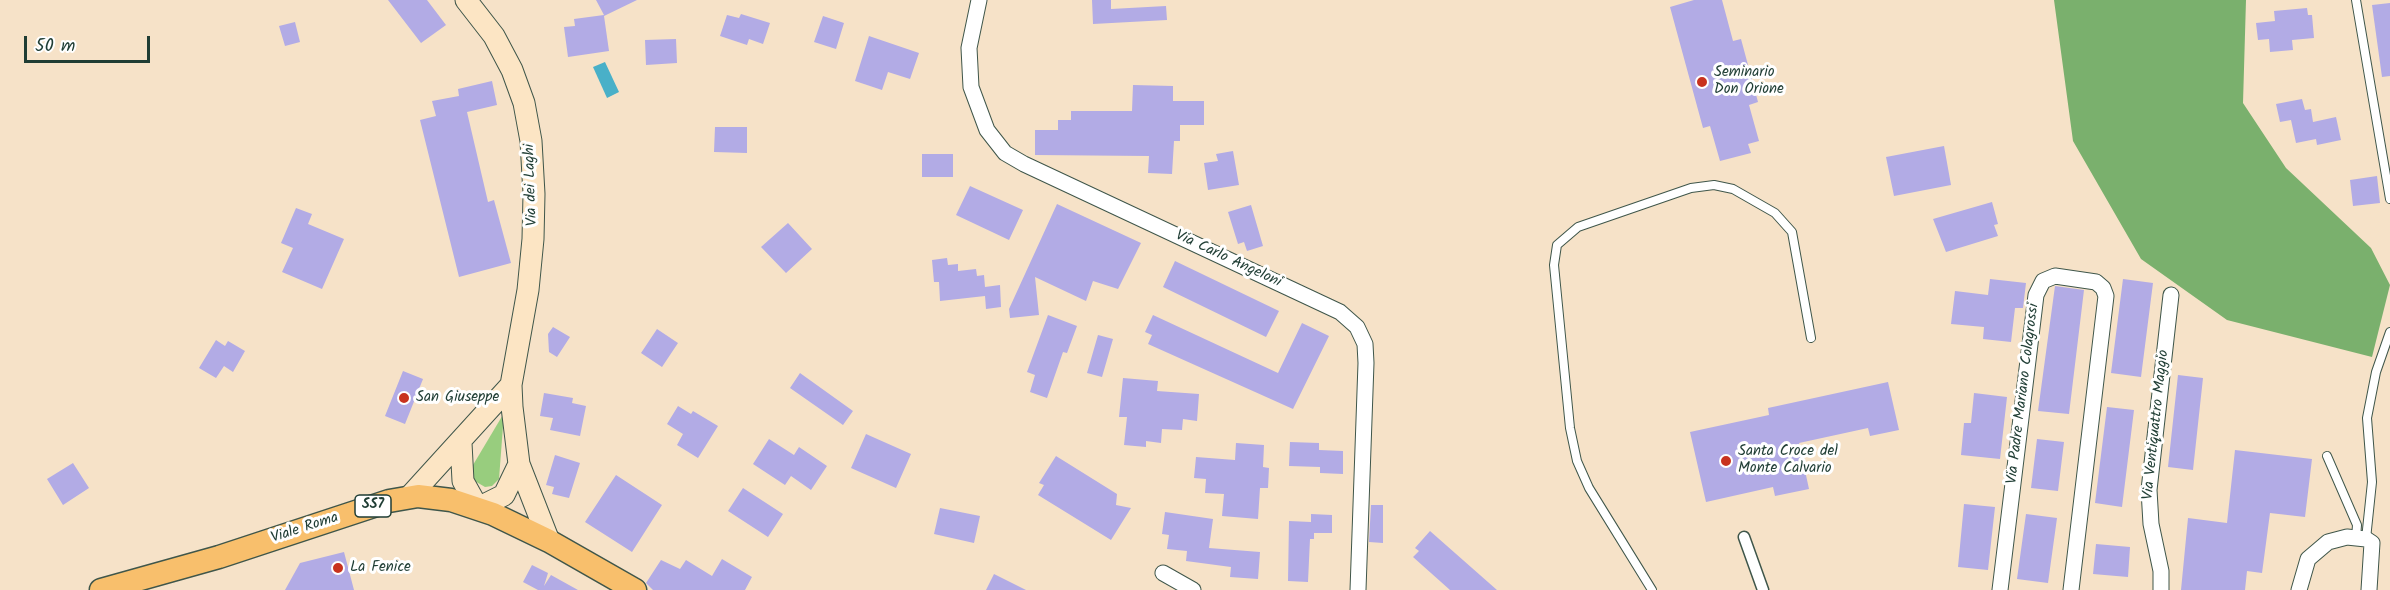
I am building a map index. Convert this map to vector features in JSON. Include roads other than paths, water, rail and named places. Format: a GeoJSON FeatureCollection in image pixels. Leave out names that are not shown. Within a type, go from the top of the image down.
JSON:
{"type":"FeatureCollection","features":[{"type":"Feature","properties":{"kind":"main road","name":"Via dei Laghi"},"geometry":{"type":"LineString","coordinates":[[466,0],[494,36],[512,70],[524,103],[531,141],[534,194],[531,263],[511,385],[513,429],[519,464],[549,541]]}},
{"type":"Feature","properties":{"kind":"main road"},"geometry":{"type":"LineString","coordinates":[[410,496],[461,443],[511,385]]}},
{"type":"Feature","properties":{"kind":"main road"},"geometry":{"type":"LineString","coordinates":[[461,443],[463,481],[478,508],[504,495],[519,464]]}},
{"type":"Feature","properties":{"kind":"main road","name":"Viale Roma"},"geometry":{"type":"LineString","coordinates":[[101,590],[209,560],[410,496],[433,497],[478,508],[549,541],[635,590]]}},
{"type":"Feature","properties":{"kind":"street","name":"Via Carlo Angeloni"},"geometry":{"type":"LineString","coordinates":[[979,0],[969,48],[971,87],[987,130],[1005,153],[1340,312],[1358,327],[1365,344],[1366,363],[1358,590]]}},
{"type":"Feature","properties":{"kind":"street","name":"Via Padre Mariano Colagrossi"},"geometry":{"type":"LineString","coordinates":[[2000,590],[2036,295],[2043,281],[2055,276],[2093,280],[2100,285],[2106,296],[2071,590]]}},
{"type":"Feature","properties":{"kind":"street","name":"Via Ventiquattro Maggio"},"geometry":{"type":"LineString","coordinates":[[2161,590],[2160,563],[2148,497],[2171,295]]}},
{"type":"Feature","properties":{"kind":"street"},"geometry":{"type":"LineString","coordinates":[[1744,537],[1763,590]]}},
{"type":"Feature","properties":{"kind":"street"},"geometry":{"type":"LineString","coordinates":[[2299,590],[2303,568],[2313,553],[2337,538],[2365,540],[2369,590]]}},
{"type":"Feature","properties":{"kind":"street"},"geometry":{"type":"LineString","coordinates":[[1163,573],[1193,590]]}},
{"type":"Feature","properties":{"kind":"lane"},"geometry":{"type":"LineString","coordinates":[[2356,0],[2390,199]]}},
{"type":"Feature","properties":{"kind":"lane"},"geometry":{"type":"LineString","coordinates":[[1652,590],[1585,480],[1574,451],[1554,265],[1557,245],[1578,227],[1691,188],[1714,185],[1733,189],[1775,213],[1792,232],[1797,249],[1811,338]]}},
{"type":"Feature","properties":{"kind":"lane"},"geometry":{"type":"LineString","coordinates":[[2365,540],[2372,482],[2367,418],[2376,372],[2390,332]]}},
{"type":"Feature","properties":{"kind":"lane"},"geometry":{"type":"LineString","coordinates":[[2327,456],[2365,540]]}},
{"type":"Feature","properties":{"kind":"water"},"geometry":{"type":"Polygon","coordinates":[[[605,62],[619,92],[607,98],[593,67],[605,62]]]}},
{"type":"Feature","properties":{"kind":"place","name":"Seminario Don Orione"},"geometry":{"type":"Point","coordinates":[1702,82]}},
{"type":"Feature","properties":{"kind":"place","name":"San Giuseppe"},"geometry":{"type":"Point","coordinates":[404,398]}},
{"type":"Feature","properties":{"kind":"place","name":"Santa Croce del Monte Calvario"},"geometry":{"type":"Point","coordinates":[1726,461]}},
{"type":"Feature","properties":{"kind":"place","name":"La Fenice"},"geometry":{"type":"Point","coordinates":[338,568]}}]}
